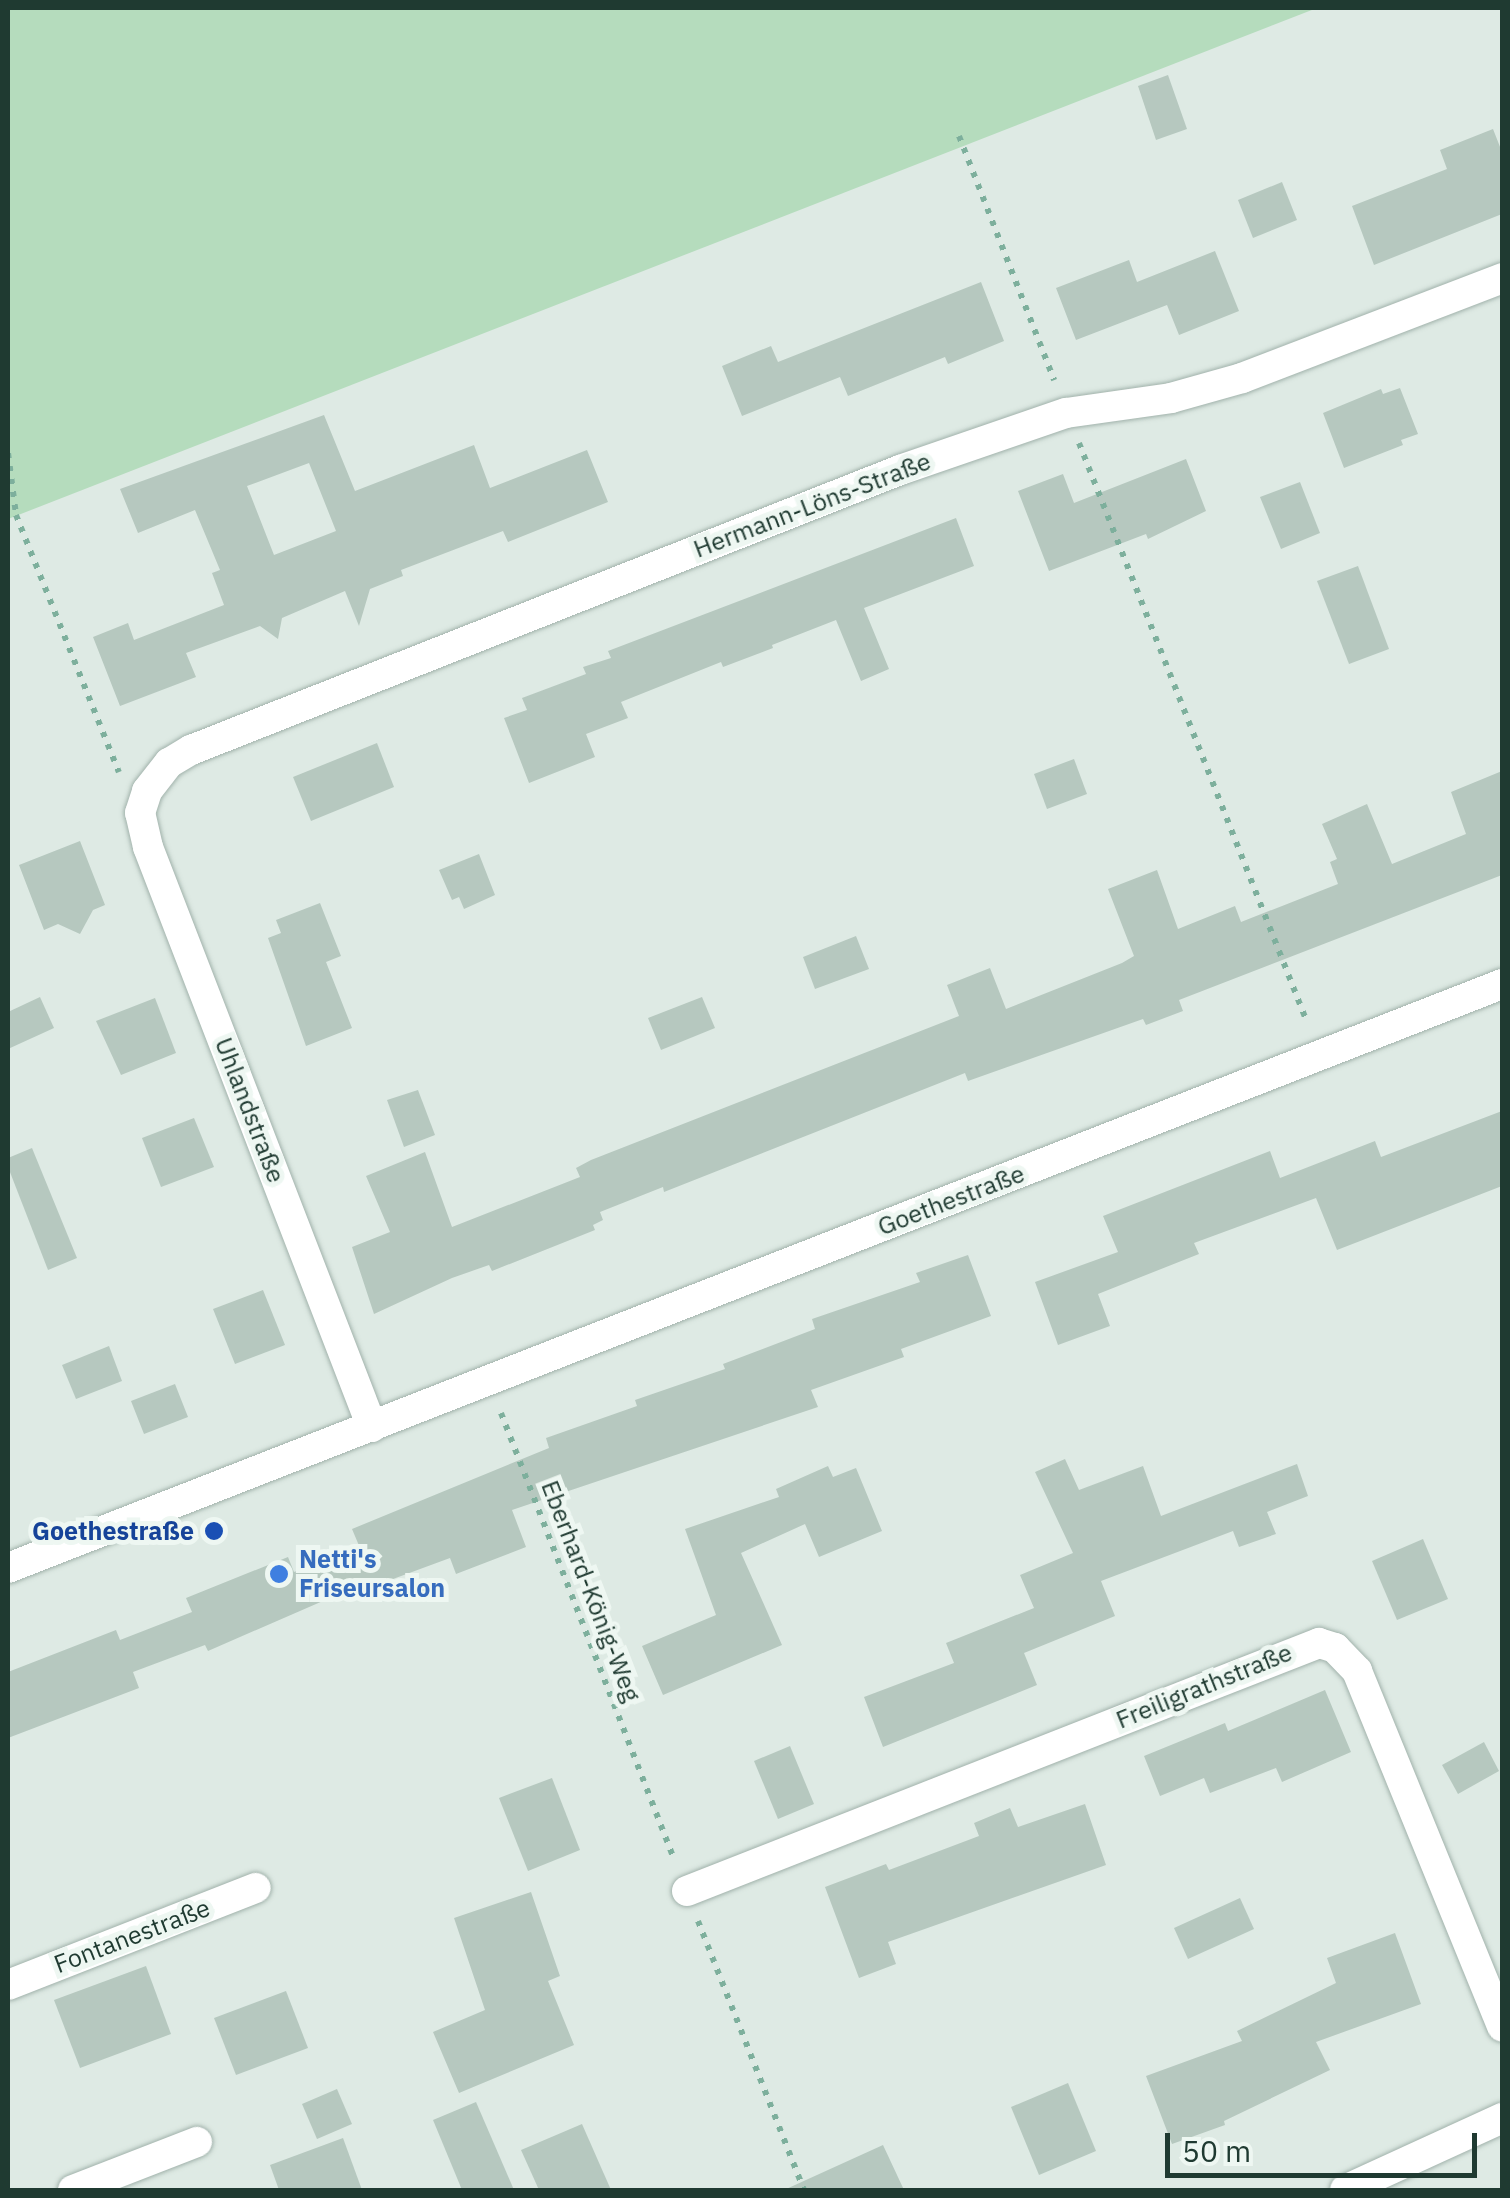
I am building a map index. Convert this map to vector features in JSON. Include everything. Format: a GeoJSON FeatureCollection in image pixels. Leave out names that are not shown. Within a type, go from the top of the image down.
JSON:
{"type":"FeatureCollection","features":[{"type":"Feature","properties":{"kind":"street","name":"Hermann-Löns-Straße"},"geometry":{"type":"LineString","coordinates":[[147,791],[169,763],[192,750],[882,477],[1066,413],[1172,398],[1226,383],[1502,278]]}},
{"type":"Feature","properties":{"kind":"street","name":"Uhlandstraße"},"geometry":{"type":"LineString","coordinates":[[147,791],[140,813],[148,848],[372,1427]]}},
{"type":"Feature","properties":{"kind":"street","name":"Goethestraße"},"geometry":{"type":"LineString","coordinates":[[8,1568],[1502,984]]}},
{"type":"Feature","properties":{"kind":"street","name":"Freiligrathstraße"},"geometry":{"type":"LineString","coordinates":[[686,1891],[1319,1643],[1335,1648],[1357,1671],[1502,2027]]}},
{"type":"Feature","properties":{"kind":"street","name":"Fontanestraße"},"geometry":{"type":"LineString","coordinates":[[8,1985],[256,1888]]}},
{"type":"Feature","properties":{"kind":"street"},"geometry":{"type":"LineString","coordinates":[[1344,2190],[1502,2118]]}},
{"type":"Feature","properties":{"kind":"street"},"geometry":{"type":"LineString","coordinates":[[73,2190],[197,2142]]}},
{"type":"Feature","properties":{"kind":"path"},"geometry":{"type":"LineString","coordinates":[[958,136],[1320,1056]]}},
{"type":"Feature","properties":{"kind":"path"},"geometry":{"type":"LineString","coordinates":[[8,454],[16,516],[109,751],[121,776],[147,791]]}},
{"type":"Feature","properties":{"kind":"path","name":"Eberhard-König-Weg"},"geometry":{"type":"LineString","coordinates":[[488,1380],[658,1818]]}},
{"type":"Feature","properties":{"kind":"path"},"geometry":{"type":"LineString","coordinates":[[716,1968],[804,2190]]}},
{"type":"Feature","properties":{"kind":"green space"},"geometry":{"type":"Polygon","coordinates":[[[8,8],[1317,8],[8,519],[8,8]]]}},
{"type":"Feature","properties":{"kind":"building"},"geometry":{"type":"Polygon","coordinates":[[[1168,75],[1187,129],[1156,140],[1138,86],[1168,75]]]}},
{"type":"Feature","properties":{"kind":"building"},"geometry":{"type":"Polygon","coordinates":[[[1493,129],[1502,152],[1502,214],[1374,265],[1352,206],[1447,169],[1440,150],[1493,129]]]}},
{"type":"Feature","properties":{"kind":"building"},"geometry":{"type":"Polygon","coordinates":[[[1282,182],[1297,220],[1253,238],[1238,200],[1282,182]]]}},
{"type":"Feature","properties":{"kind":"building"},"geometry":{"type":"Polygon","coordinates":[[[1215,251],[1239,311],[1179,335],[1167,305],[1076,340],[1056,288],[1129,260],[1137,282],[1215,251]]]}},
{"type":"Feature","properties":{"kind":"building"},"geometry":{"type":"Polygon","coordinates":[[[981,282],[1004,341],[948,364],[945,357],[848,396],[840,377],[742,416],[722,366],[771,346],[778,362],[981,282]]]}},
{"type":"Feature","properties":{"kind":"building"},"geometry":{"type":"Polygon","coordinates":[[[1400,388],[1418,434],[1401,440],[1403,445],[1344,468],[1323,413],[1381,389],[1383,394],[1400,388]]]}},
{"type":"Feature","properties":{"kind":"building"},"geometry":{"type":"Polygon","coordinates":[[[324,415],[355,491],[474,445],[490,488],[587,450],[608,502],[508,542],[503,531],[401,570],[403,576],[370,589],[359,626],[345,591],[282,618],[278,639],[260,626],[186,653],[196,677],[120,706],[93,637],[128,623],[134,640],[224,605],[212,573],[220,570],[195,510],[138,533],[120,489],[324,415]],[[309,463],[247,486],[274,555],[336,531],[309,463]]]}},
{"type":"Feature","properties":{"kind":"building"},"geometry":{"type":"Polygon","coordinates":[[[1186,459],[1206,511],[1148,539],[1146,534],[1049,571],[1018,491],[1063,474],[1074,503],[1186,459]]]}},
{"type":"Feature","properties":{"kind":"building"},"geometry":{"type":"Polygon","coordinates":[[[1300,482],[1320,533],[1281,549],[1260,497],[1300,482]]]}},
{"type":"Feature","properties":{"kind":"building"},"geometry":{"type":"Polygon","coordinates":[[[956,518],[974,566],[864,608],[889,669],[861,681],[836,620],[772,645],[773,648],[723,667],[721,662],[621,702],[628,718],[586,734],[595,757],[529,783],[504,718],[527,710],[522,698],[586,674],[583,667],[611,658],[608,651],[956,518]]]}},
{"type":"Feature","properties":{"kind":"building"},"geometry":{"type":"Polygon","coordinates":[[[1358,566],[1389,649],[1349,664],[1317,581],[1358,566]]]}},
{"type":"Feature","properties":{"kind":"building"},"geometry":{"type":"Polygon","coordinates":[[[377,743],[394,787],[311,821],[293,777],[377,743]]]}},
{"type":"Feature","properties":{"kind":"building"},"geometry":{"type":"Polygon","coordinates":[[[1074,759],[1087,794],[1047,809],[1034,774],[1074,759]]]}},
{"type":"Feature","properties":{"kind":"building"},"geometry":{"type":"Polygon","coordinates":[[[1502,771],[1502,875],[1179,1000],[1183,1011],[1146,1025],[1143,1019],[968,1081],[965,1073],[664,1192],[663,1187],[600,1212],[603,1220],[593,1225],[595,1230],[492,1271],[489,1265],[452,1278],[374,1314],[352,1247],[390,1232],[366,1176],[425,1152],[452,1227],[580,1177],[576,1168],[591,1160],[959,1016],[947,985],[990,968],[1006,1009],[1122,963],[1134,956],[1108,889],[1157,870],[1178,929],[1235,906],[1241,922],[1338,884],[1330,862],[1337,859],[1322,824],[1367,804],[1392,864],[1466,834],[1451,792],[1502,771]]]}},
{"type":"Feature","properties":{"kind":"building"},"geometry":{"type":"Polygon","coordinates":[[[80,841],[105,905],[93,910],[80,934],[58,924],[44,930],[19,865],[80,841]]]}},
{"type":"Feature","properties":{"kind":"building"},"geometry":{"type":"Polygon","coordinates":[[[479,854],[495,895],[464,909],[459,897],[452,900],[439,870],[479,854]]]}},
{"type":"Feature","properties":{"kind":"building"},"geometry":{"type":"Polygon","coordinates":[[[320,903],[341,956],[326,962],[352,1028],[306,1046],[268,938],[281,933],[276,920],[320,903]]]}},
{"type":"Feature","properties":{"kind":"building"},"geometry":{"type":"Polygon","coordinates":[[[856,936],[869,969],[815,989],[803,957],[856,936]]]}},
{"type":"Feature","properties":{"kind":"building"},"geometry":{"type":"Polygon","coordinates":[[[40,997],[54,1028],[8,1049],[8,1012],[40,997]]]}},
{"type":"Feature","properties":{"kind":"building"},"geometry":{"type":"Polygon","coordinates":[[[702,997],[715,1028],[661,1050],[648,1018],[702,997]]]}},
{"type":"Feature","properties":{"kind":"building"},"geometry":{"type":"Polygon","coordinates":[[[155,998],[176,1053],[121,1075],[96,1021],[155,998]]]}},
{"type":"Feature","properties":{"kind":"building"},"geometry":{"type":"Polygon","coordinates":[[[418,1090],[435,1135],[404,1147],[387,1100],[418,1090]]]}},
{"type":"Feature","properties":{"kind":"building"},"geometry":{"type":"Polygon","coordinates":[[[1502,1111],[1502,1186],[1337,1250],[1316,1198],[1194,1243],[1199,1254],[1098,1294],[1110,1326],[1058,1345],[1035,1282],[1118,1252],[1103,1216],[1270,1151],[1280,1178],[1375,1141],[1381,1157],[1502,1111]]]}},
{"type":"Feature","properties":{"kind":"building"},"geometry":{"type":"Polygon","coordinates":[[[194,1118],[214,1167],[161,1187],[142,1138],[194,1118]]]}},
{"type":"Feature","properties":{"kind":"building"},"geometry":{"type":"Polygon","coordinates":[[[32,1148],[77,1258],[48,1270],[8,1167],[8,1158],[32,1148]]]}},
{"type":"Feature","properties":{"kind":"building"},"geometry":{"type":"Polygon","coordinates":[[[968,1255],[991,1316],[901,1349],[904,1357],[811,1390],[818,1407],[512,1510],[526,1547],[456,1574],[450,1558],[374,1586],[372,1582],[339,1594],[208,1651],[205,1645],[133,1672],[139,1688],[8,1738],[8,1672],[116,1630],[120,1640],[192,1612],[186,1598],[288,1557],[294,1572],[360,1548],[352,1529],[549,1448],[546,1438],[637,1406],[635,1400],[725,1369],[723,1364],[815,1329],[812,1319],[920,1282],[916,1273],[968,1255]]]}},
{"type":"Feature","properties":{"kind":"building"},"geometry":{"type":"Polygon","coordinates":[[[263,1290],[285,1345],[235,1364],[213,1309],[263,1290]]]}},
{"type":"Feature","properties":{"kind":"building"},"geometry":{"type":"Polygon","coordinates":[[[109,1346],[122,1381],[76,1399],[62,1365],[109,1346]]]}},
{"type":"Feature","properties":{"kind":"building"},"geometry":{"type":"Polygon","coordinates":[[[175,1384],[188,1417],[144,1434],[131,1401],[175,1384]]]}},
{"type":"Feature","properties":{"kind":"building"},"geometry":{"type":"Polygon","coordinates":[[[1065,1459],[1079,1490],[1143,1466],[1161,1516],[1297,1464],[1308,1496],[1267,1512],[1276,1534],[1239,1547],[1233,1531],[1101,1581],[1115,1616],[1024,1653],[1037,1685],[883,1747],[864,1697],[954,1663],[946,1643],[1034,1608],[1020,1575],[1073,1553],[1035,1472],[1065,1459]]]}},
{"type":"Feature","properties":{"kind":"building"},"geometry":{"type":"Polygon","coordinates":[[[828,1466],[833,1477],[856,1468],[882,1531],[819,1557],[805,1524],[741,1553],[782,1645],[663,1695],[642,1646],[716,1615],[685,1529],[779,1497],[776,1489],[828,1466]]]}},
{"type":"Feature","properties":{"kind":"building"},"geometry":{"type":"Polygon","coordinates":[[[1423,1539],[1448,1599],[1397,1620],[1372,1561],[1423,1539]]]}},
{"type":"Feature","properties":{"kind":"building"},"geometry":{"type":"Polygon","coordinates":[[[1325,1690],[1351,1752],[1282,1782],[1276,1768],[1210,1793],[1204,1778],[1160,1796],[1144,1756],[1225,1723],[1228,1731],[1325,1690]]]}},
{"type":"Feature","properties":{"kind":"building"},"geometry":{"type":"Polygon","coordinates":[[[1484,1742],[1499,1771],[1458,1794],[1442,1765],[1484,1742]]]}},
{"type":"Feature","properties":{"kind":"building"},"geometry":{"type":"Polygon","coordinates":[[[790,1746],[814,1804],[778,1819],[754,1761],[790,1746]]]}},
{"type":"Feature","properties":{"kind":"building"},"geometry":{"type":"Polygon","coordinates":[[[552,1778],[580,1850],[528,1871],[499,1798],[552,1778]]]}},
{"type":"Feature","properties":{"kind":"building"},"geometry":{"type":"Polygon","coordinates":[[[1085,1804],[1106,1865],[888,1942],[896,1964],[859,1978],[825,1887],[886,1864],[889,1870],[979,1836],[974,1823],[1010,1808],[1018,1827],[1085,1804]]]}},
{"type":"Feature","properties":{"kind":"building"},"geometry":{"type":"Polygon","coordinates":[[[531,1892],[560,1976],[548,1981],[574,2045],[459,2093],[433,2032],[485,2010],[454,1918],[531,1892]]]}},
{"type":"Feature","properties":{"kind":"building"},"geometry":{"type":"Polygon","coordinates":[[[1240,1898],[1254,1929],[1188,1959],[1174,1928],[1240,1898]]]}},
{"type":"Feature","properties":{"kind":"building"},"geometry":{"type":"Polygon","coordinates":[[[1395,1933],[1421,2004],[1316,2042],[1330,2070],[1224,2121],[1225,2125],[1172,2144],[1146,2076],[1242,2041],[1237,2031],[1336,1983],[1327,1958],[1395,1933]]]}},
{"type":"Feature","properties":{"kind":"building"},"geometry":{"type":"Polygon","coordinates":[[[146,1966],[171,2034],[80,2068],[54,2000],[146,1966]]]}},
{"type":"Feature","properties":{"kind":"building"},"geometry":{"type":"Polygon","coordinates":[[[286,1991],[308,2048],[236,2075],[214,2018],[286,1991]]]}},
{"type":"Feature","properties":{"kind":"building"},"geometry":{"type":"Polygon","coordinates":[[[1068,2083],[1096,2151],[1039,2175],[1011,2107],[1068,2083]]]}},
{"type":"Feature","properties":{"kind":"building"},"geometry":{"type":"Polygon","coordinates":[[[337,2089],[352,2124],[317,2139],[302,2104],[337,2089]]]}},
{"type":"Feature","properties":{"kind":"building"},"geometry":{"type":"Polygon","coordinates":[[[476,2102],[514,2190],[462,2190],[433,2120],[476,2102]]]}},
{"type":"Feature","properties":{"kind":"building"},"geometry":{"type":"Polygon","coordinates":[[[582,2124],[611,2190],[539,2190],[521,2150],[582,2124]]]}},
{"type":"Feature","properties":{"kind":"building"},"geometry":{"type":"Polygon","coordinates":[[[343,2138],[362,2190],[279,2190],[270,2165],[343,2138]]]}},
{"type":"Feature","properties":{"kind":"building"},"geometry":{"type":"Polygon","coordinates":[[[883,2145],[904,2190],[784,2190],[883,2145]]]}},
{"type":"Feature","properties":{"kind":"place","name":"Goethestraße"},"geometry":{"type":"Point","coordinates":[214,1531]}},
{"type":"Feature","properties":{"kind":"place","name":"Netti's Friseursalon"},"geometry":{"type":"Point","coordinates":[279,1574]}}]}
